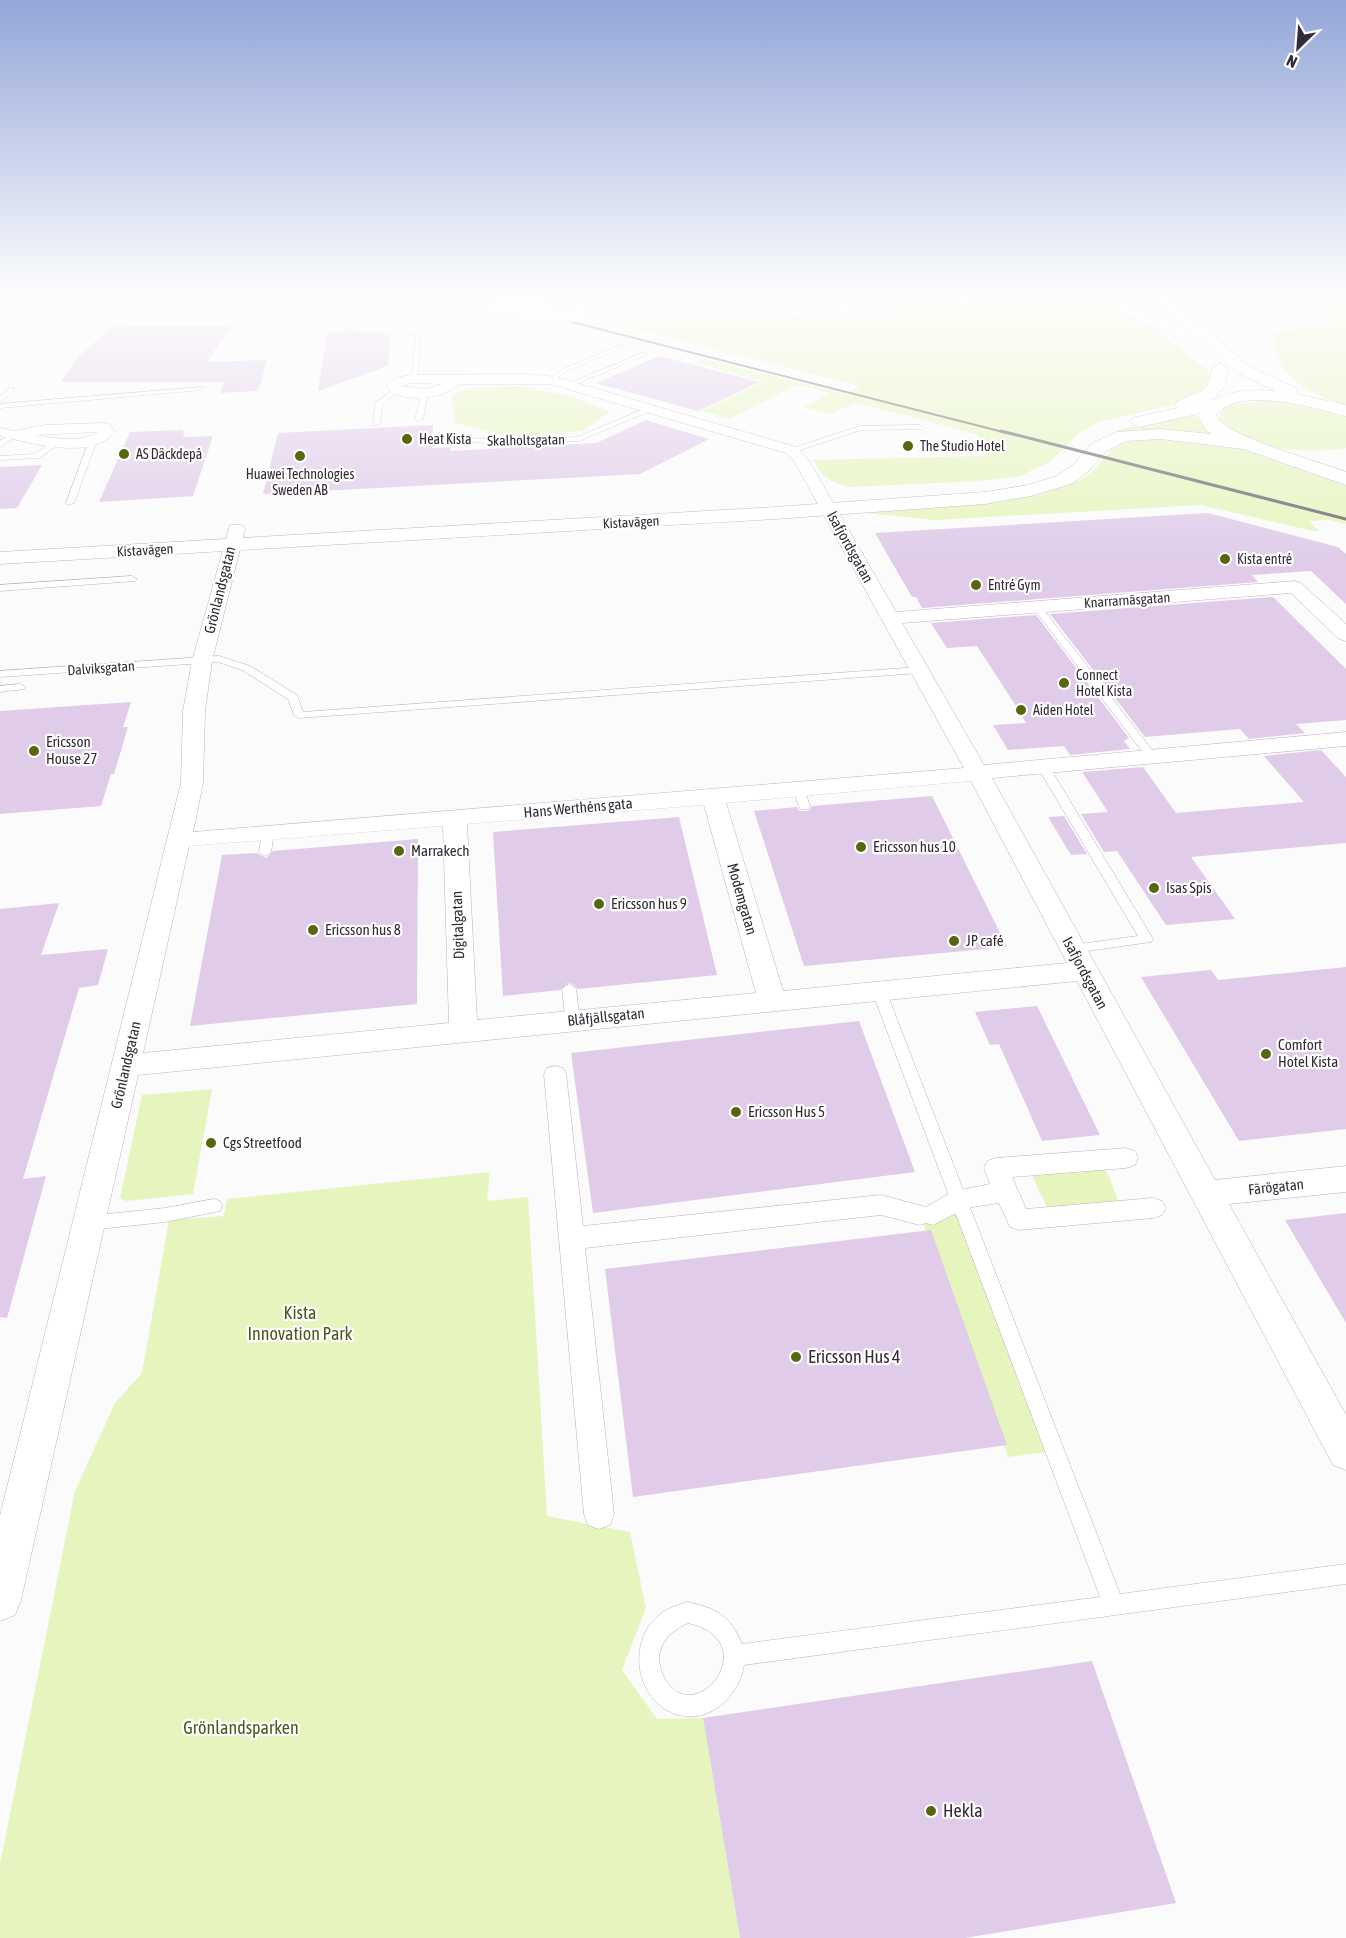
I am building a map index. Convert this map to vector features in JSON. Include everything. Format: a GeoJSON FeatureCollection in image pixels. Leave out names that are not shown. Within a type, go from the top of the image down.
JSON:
{"type":"FeatureCollection","features":[{"type":"Feature","properties":{"kind":"main road"},"geometry":{"type":"LineString","coordinates":[[1102,429],[1125,419],[1210,395],[1218,383]]}},
{"type":"Feature","properties":{"kind":"main road"},"geometry":{"type":"LineString","coordinates":[[1235,383],[1238,392],[1236,398]]}},
{"type":"Feature","properties":{"kind":"main road"},"geometry":{"type":"LineString","coordinates":[[1273,383],[1308,400],[1343,409]]}},
{"type":"Feature","properties":{"kind":"main road","name":"Kistavägen"},"geometry":{"type":"LineString","coordinates":[[825,502],[1023,480],[1050,470],[1061,463],[1078,444],[1102,429],[1214,405],[1236,398],[1270,396],[1308,400]]}},
{"type":"Feature","properties":{"kind":"main road"},"geometry":{"type":"LineString","coordinates":[[1214,405],[1207,415],[1212,426],[1243,443],[1299,454],[1333,455]]}},
{"type":"Feature","properties":{"kind":"main road","name":"Kistavägen"},"geometry":{"type":"LineString","coordinates":[[0,558],[234,537],[825,502],[985,498],[1031,490],[1064,480],[1081,468],[1099,447],[1123,436],[1160,434],[1243,443]]}},
{"type":"Feature","properties":{"kind":"main road"},"geometry":{"type":"LineString","coordinates":[[1263,448],[1346,479]]}},
{"type":"Feature","properties":{"kind":"main road","name":"Kistavägen"},"geometry":{"type":"LineString","coordinates":[[0,542],[234,537]]}},
{"type":"Feature","properties":{"kind":"street"},"geometry":{"type":"LineString","coordinates":[[395,383],[393,387],[396,390],[425,392],[445,389],[451,383]]}},
{"type":"Feature","properties":{"kind":"street"},"geometry":{"type":"LineString","coordinates":[[563,383],[791,450],[825,502]]}},
{"type":"Feature","properties":{"kind":"street"},"geometry":{"type":"LineString","coordinates":[[7,434],[59,437],[92,426],[106,429],[105,435],[93,440]]}},
{"type":"Feature","properties":{"kind":"street","name":"Isafjordsgatan"},"geometry":{"type":"LineString","coordinates":[[825,502],[977,772],[1346,1452]]}},
{"type":"Feature","properties":{"kind":"street","name":"Grönlandsgatan"},"geometry":{"type":"LineString","coordinates":[[0,1600],[192,783],[194,711],[202,661],[234,537]]}},
{"type":"Feature","properties":{"kind":"street","name":"Knarrarnäsgatan"},"geometry":{"type":"LineString","coordinates":[[890,618],[1295,587],[1346,635]]}},
{"type":"Feature","properties":{"kind":"street"},"geometry":{"type":"LineString","coordinates":[[977,772],[1346,740]]}},
{"type":"Feature","properties":{"kind":"street","name":"Hans Werthéns gata"},"geometry":{"type":"LineString","coordinates":[[179,840],[266,842],[455,818],[713,797],[801,798],[977,772]]}},
{"type":"Feature","properties":{"kind":"street","name":"Modemgatan"},"geometry":{"type":"LineString","coordinates":[[713,797],[772,1000]]}},
{"type":"Feature","properties":{"kind":"street","name":"Digitalgatan"},"geometry":{"type":"LineString","coordinates":[[455,818],[463,1031]]}},
{"type":"Feature","properties":{"kind":"street","name":"Blåfjällsgatan"},"geometry":{"type":"LineString","coordinates":[[127,1065],[879,991],[1079,960]]}},
{"type":"Feature","properties":{"kind":"street"},"geometry":{"type":"LineString","coordinates":[[555,1074],[574,1238],[599,1514]]}},
{"type":"Feature","properties":{"kind":"street"},"geometry":{"type":"LineString","coordinates":[[1126,1158],[996,1168],[1019,1220],[1153,1208]]}},
{"type":"Feature","properties":{"kind":"street","name":"Färögatan"},"geometry":{"type":"LineString","coordinates":[[1206,1194],[1346,1179]]}},
{"type":"Feature","properties":{"kind":"street"},"geometry":{"type":"LineString","coordinates":[[574,1238],[881,1205],[927,1215],[961,1199],[1006,1192]]}},
{"type":"Feature","properties":{"kind":"lane"},"geometry":{"type":"LineString","coordinates":[[568,385],[572,383]]}},
{"type":"Feature","properties":{"kind":"lane"},"geometry":{"type":"LineString","coordinates":[[0,406],[201,388]]}},
{"type":"Feature","properties":{"kind":"lane"},"geometry":{"type":"LineString","coordinates":[[0,400],[12,389]]}},
{"type":"Feature","properties":{"kind":"lane"},"geometry":{"type":"LineString","coordinates":[[376,424],[380,404],[396,390]]}},
{"type":"Feature","properties":{"kind":"lane"},"geometry":{"type":"LineString","coordinates":[[419,419],[425,392]]}},
{"type":"Feature","properties":{"kind":"lane","name":"Skalholtsgatan"},"geometry":{"type":"LineString","coordinates":[[468,440],[507,442],[579,439],[651,409]]}},
{"type":"Feature","properties":{"kind":"lane"},"geometry":{"type":"LineString","coordinates":[[791,450],[860,428],[919,427]]}},
{"type":"Feature","properties":{"kind":"lane"},"geometry":{"type":"LineString","coordinates":[[0,445],[7,434]]}},
{"type":"Feature","properties":{"kind":"lane"},"geometry":{"type":"LineString","coordinates":[[0,458],[36,456],[59,437]]}},
{"type":"Feature","properties":{"kind":"lane"},"geometry":{"type":"LineString","coordinates":[[70,503],[93,440]]}},
{"type":"Feature","properties":{"kind":"lane"},"geometry":{"type":"LineString","coordinates":[[0,588],[132,579]]}},
{"type":"Feature","properties":{"kind":"lane"},"geometry":{"type":"LineString","coordinates":[[1037,607],[1152,757]]}},
{"type":"Feature","properties":{"kind":"lane","name":"Dalviksgatan"},"geometry":{"type":"LineString","coordinates":[[0,674],[219,659],[246,668],[293,697],[299,715],[919,670]]}},
{"type":"Feature","properties":{"kind":"lane"},"geometry":{"type":"LineString","coordinates":[[0,689],[20,687]]}},
{"type":"Feature","properties":{"kind":"lane"},"geometry":{"type":"LineString","coordinates":[[1043,766],[1146,939],[1079,960]]}},
{"type":"Feature","properties":{"kind":"lane"},"geometry":{"type":"LineString","coordinates":[[569,989],[573,1021]]}},
{"type":"Feature","properties":{"kind":"lane"},"geometry":{"type":"LineString","coordinates":[[879,991],[961,1199],[1114,1605]]}},
{"type":"Feature","properties":{"kind":"lane"},"geometry":{"type":"LineString","coordinates":[[89,1223],[165,1215],[214,1206]]}},
{"type":"Feature","properties":{"kind":"lane"},"geometry":{"type":"LineString","coordinates":[[734,1656],[1346,1574]]}},
{"type":"Feature","properties":{"kind":"lane"},"geometry":{"type":"LineString","coordinates":[[687,1612],[713,1619],[724,1628],[734,1656],[733,1671],[727,1686],[716,1697],[695,1704],[673,1701],[661,1692],[652,1679],[648,1663],[649,1649],[654,1635],[674,1616],[687,1612]]}},
{"type":"Feature","properties":{"kind":"green space"},"geometry":{"type":"Polygon","coordinates":[[[761,383],[803,383],[847,394],[860,386],[850,383],[1213,383],[1213,386],[1177,404],[1099,422],[1080,432],[1051,461],[1020,476],[978,481],[851,487],[828,479],[813,460],[982,456],[992,452],[976,434],[856,403],[830,414],[804,407],[830,393],[797,385],[729,419],[702,411],[761,383]]]}},
{"type":"Feature","properties":{"kind":"green space"},"geometry":{"type":"Polygon","coordinates":[[[1299,383],[1346,383],[1346,406],[1320,396],[1299,383]]]}},
{"type":"Feature","properties":{"kind":"green space"},"geometry":{"type":"Polygon","coordinates":[[[520,386],[571,396],[610,412],[582,431],[511,437],[455,423],[451,395],[473,388],[520,386]]]}},
{"type":"Feature","properties":{"kind":"green space"},"geometry":{"type":"Polygon","coordinates":[[[1266,400],[1307,404],[1346,416],[1346,448],[1314,451],[1260,444],[1229,430],[1219,419],[1221,411],[1230,405],[1266,400]]]}},
{"type":"Feature","properties":{"kind":"green space"},"geometry":{"type":"Polygon","coordinates":[[[1193,414],[1215,436],[1123,433],[1116,430],[1193,414]]]}},
{"type":"Feature","properties":{"kind":"green space"},"geometry":{"type":"Polygon","coordinates":[[[1163,438],[1266,453],[1346,483],[1346,524],[1329,520],[1309,521],[1319,531],[1313,531],[1201,505],[935,520],[867,513],[984,503],[1042,494],[1081,480],[1093,471],[1115,445],[1128,441],[1163,438]]]}},
{"type":"Feature","properties":{"kind":"green space"},"geometry":{"type":"Polygon","coordinates":[[[212,1089],[193,1194],[126,1201],[120,1198],[142,1095],[212,1089]]]}},
{"type":"Feature","properties":{"kind":"green space"},"geometry":{"type":"Polygon","coordinates":[[[1105,1167],[1120,1205],[1050,1214],[1031,1173],[1105,1167]]]}},
{"type":"Feature","properties":{"kind":"green space"},"geometry":{"type":"Polygon","coordinates":[[[490,1172],[487,1201],[528,1197],[547,1516],[630,1532],[646,1608],[622,1670],[657,1719],[703,1718],[740,1938],[0,1938],[0,1864],[75,1491],[115,1403],[142,1373],[169,1220],[224,1216],[227,1199],[490,1172]]]}},
{"type":"Feature","properties":{"kind":"green space"},"geometry":{"type":"Polygon","coordinates":[[[961,1199],[1055,1451],[1008,1457],[920,1215],[961,1199]]]}},
{"type":"Feature","properties":{"kind":"building"},"geometry":{"type":"Polygon","coordinates":[[[223,383],[260,383],[258,391],[220,393],[223,383]]]}},
{"type":"Feature","properties":{"kind":"building"},"geometry":{"type":"Polygon","coordinates":[[[319,383],[339,383],[318,391],[319,383]]]}},
{"type":"Feature","properties":{"kind":"building"},"geometry":{"type":"Polygon","coordinates":[[[598,383],[757,383],[698,411],[598,383]]]}},
{"type":"Feature","properties":{"kind":"building"},"geometry":{"type":"Polygon","coordinates":[[[646,420],[709,439],[640,474],[263,494],[278,433],[433,425],[432,448],[450,447],[450,451],[596,443],[646,420]]]}},
{"type":"Feature","properties":{"kind":"building"},"geometry":{"type":"Polygon","coordinates":[[[183,430],[184,437],[213,436],[193,496],[99,502],[130,432],[183,430]]]}},
{"type":"Feature","properties":{"kind":"building"},"geometry":{"type":"Polygon","coordinates":[[[42,465],[17,508],[0,509],[0,467],[42,465]]]}},
{"type":"Feature","properties":{"kind":"building","name":"Kista entré"},"geometry":{"type":"Polygon","coordinates":[[[1208,513],[1338,547],[1346,554],[1346,604],[1311,571],[1252,575],[1258,582],[922,608],[916,597],[912,597],[875,533],[1208,513]]]}},
{"type":"Feature","properties":{"kind":"building"},"geometry":{"type":"Polygon","coordinates":[[[1273,597],[1346,669],[1346,720],[1296,724],[1305,733],[1249,739],[1240,729],[1145,737],[1050,614],[1273,597]]]}},
{"type":"Feature","properties":{"kind":"building","name":"Connect Hotel Kista"},"geometry":{"type":"Polygon","coordinates":[[[1036,615],[1129,738],[1124,741],[1130,749],[1070,755],[1064,746],[1008,750],[993,725],[1026,723],[1014,703],[977,646],[947,648],[931,623],[1036,615]]]}},
{"type":"Feature","properties":{"kind":"building","name":"Ericsson House 27"},"geometry":{"type":"Polygon","coordinates":[[[131,702],[123,727],[128,727],[114,774],[111,774],[101,806],[0,814],[0,711],[131,702]]]}},
{"type":"Feature","properties":{"kind":"building"},"geometry":{"type":"Polygon","coordinates":[[[1321,750],[1346,777],[1346,843],[1191,857],[1235,919],[1166,925],[1117,851],[1104,852],[1081,814],[1108,812],[1082,772],[1143,767],[1176,813],[1304,802],[1264,756],[1321,750]]]}},
{"type":"Feature","properties":{"kind":"building","name":"Ericsson hus 10"},"geometry":{"type":"Polygon","coordinates":[[[932,796],[1007,947],[804,966],[754,811],[797,807],[799,811],[808,811],[812,806],[932,796]]]}},
{"type":"Feature","properties":{"kind":"building"},"geometry":{"type":"Polygon","coordinates":[[[1064,816],[1087,854],[1071,855],[1048,817],[1064,816]]]}},
{"type":"Feature","properties":{"kind":"building","name":"Ericsson hus 9"},"geometry":{"type":"Polygon","coordinates":[[[679,817],[717,975],[578,989],[569,982],[560,990],[503,996],[493,832],[679,817]]]}},
{"type":"Feature","properties":{"kind":"building","name":"Ericsson hus 8"},"geometry":{"type":"Polygon","coordinates":[[[418,839],[417,1004],[190,1026],[222,855],[257,853],[266,858],[273,851],[418,839]]]}},
{"type":"Feature","properties":{"kind":"building"},"geometry":{"type":"Polygon","coordinates":[[[59,903],[41,955],[108,949],[98,985],[79,988],[23,1179],[46,1176],[7,1318],[0,1317],[0,909],[59,903]]]}},
{"type":"Feature","properties":{"kind":"building","name":"Comfort Hotel Kista"},"geometry":{"type":"Polygon","coordinates":[[[1346,967],[1346,1129],[1239,1141],[1141,977],[1211,970],[1218,980],[1346,967]]]}},
{"type":"Feature","properties":{"kind":"building"},"geometry":{"type":"Polygon","coordinates":[[[1037,1006],[1100,1135],[1042,1141],[999,1044],[990,1045],[975,1012],[1037,1006]]]}},
{"type":"Feature","properties":{"kind":"building","name":"Ericsson Hus 5"},"geometry":{"type":"Polygon","coordinates":[[[859,1021],[915,1172],[593,1213],[571,1053],[859,1021]]]}},
{"type":"Feature","properties":{"kind":"building"},"geometry":{"type":"Polygon","coordinates":[[[1346,1213],[1346,1323],[1285,1220],[1346,1213]]]}},
{"type":"Feature","properties":{"kind":"building","name":"Ericsson Hus 4"},"geometry":{"type":"Polygon","coordinates":[[[931,1230],[1007,1445],[633,1497],[605,1269],[931,1230]]]}},
{"type":"Feature","properties":{"kind":"building","name":"Hekla"},"geometry":{"type":"Polygon","coordinates":[[[1092,1661],[1176,1903],[965,1938],[740,1938],[703,1718],[1092,1661]]]}},
{"type":"Feature","properties":{"kind":"railway"},"geometry":{"type":"LineString","coordinates":[[813,383],[1007,433]]}},
{"type":"Feature","properties":{"kind":"railway"},"geometry":{"type":"LineString","coordinates":[[1001,431],[1346,519]]}},
{"type":"Feature","properties":{"kind":"place","name":"Heat Kista"},"geometry":{"type":"Point","coordinates":[407,439]}},
{"type":"Feature","properties":{"kind":"place","name":"The Studio Hotel"},"geometry":{"type":"Point","coordinates":[908,446]}},
{"type":"Feature","properties":{"kind":"place","name":"AS Däckdepå"},"geometry":{"type":"Point","coordinates":[124,454]}},
{"type":"Feature","properties":{"kind":"place","name":"Huawei Technologies Sweden AB"},"geometry":{"type":"Point","coordinates":[300,456]}},
{"type":"Feature","properties":{"kind":"place","name":"Kista entré"},"geometry":{"type":"Point","coordinates":[1225,559]}},
{"type":"Feature","properties":{"kind":"place","name":"Entré Gym"},"geometry":{"type":"Point","coordinates":[976,585]}},
{"type":"Feature","properties":{"kind":"place","name":"Connect Hotel Kista"},"geometry":{"type":"Point","coordinates":[1064,683]}},
{"type":"Feature","properties":{"kind":"place","name":"Aiden Hotel"},"geometry":{"type":"Point","coordinates":[1021,710]}},
{"type":"Feature","properties":{"kind":"place","name":"Ericsson House 27"},"geometry":{"type":"Point","coordinates":[34,751]}},
{"type":"Feature","properties":{"kind":"place","name":"Ericsson hus 10"},"geometry":{"type":"Point","coordinates":[861,847]}},
{"type":"Feature","properties":{"kind":"place","name":"Marrakech"},"geometry":{"type":"Point","coordinates":[399,851]}},
{"type":"Feature","properties":{"kind":"place","name":"Isas Spis"},"geometry":{"type":"Point","coordinates":[1154,888]}},
{"type":"Feature","properties":{"kind":"place","name":"Ericsson hus 9"},"geometry":{"type":"Point","coordinates":[599,904]}},
{"type":"Feature","properties":{"kind":"place","name":"Ericsson hus 8"},"geometry":{"type":"Point","coordinates":[313,930]}},
{"type":"Feature","properties":{"kind":"place","name":"JP café"},"geometry":{"type":"Point","coordinates":[954,941]}},
{"type":"Feature","properties":{"kind":"place","name":"Comfort Hotel Kista"},"geometry":{"type":"Point","coordinates":[1266,1054]}},
{"type":"Feature","properties":{"kind":"place","name":"Ericsson Hus 5"},"geometry":{"type":"Point","coordinates":[736,1112]}},
{"type":"Feature","properties":{"kind":"place","name":"Cgs Streetfood"},"geometry":{"type":"Point","coordinates":[211,1143]}},
{"type":"Feature","properties":{"kind":"place","name":"Ericsson Hus 4"},"geometry":{"type":"Point","coordinates":[796,1357]}},
{"type":"Feature","properties":{"kind":"place","name":"Hekla"},"geometry":{"type":"Point","coordinates":[931,1811]}},
{"type":"Feature","properties":{"kind":"park label","name":"Kista Innovation Park"},"geometry":{"type":"Point","coordinates":[300,1323]}},
{"type":"Feature","properties":{"kind":"park label","name":"Grönlandsparken"},"geometry":{"type":"Point","coordinates":[241,1728]}}]}
